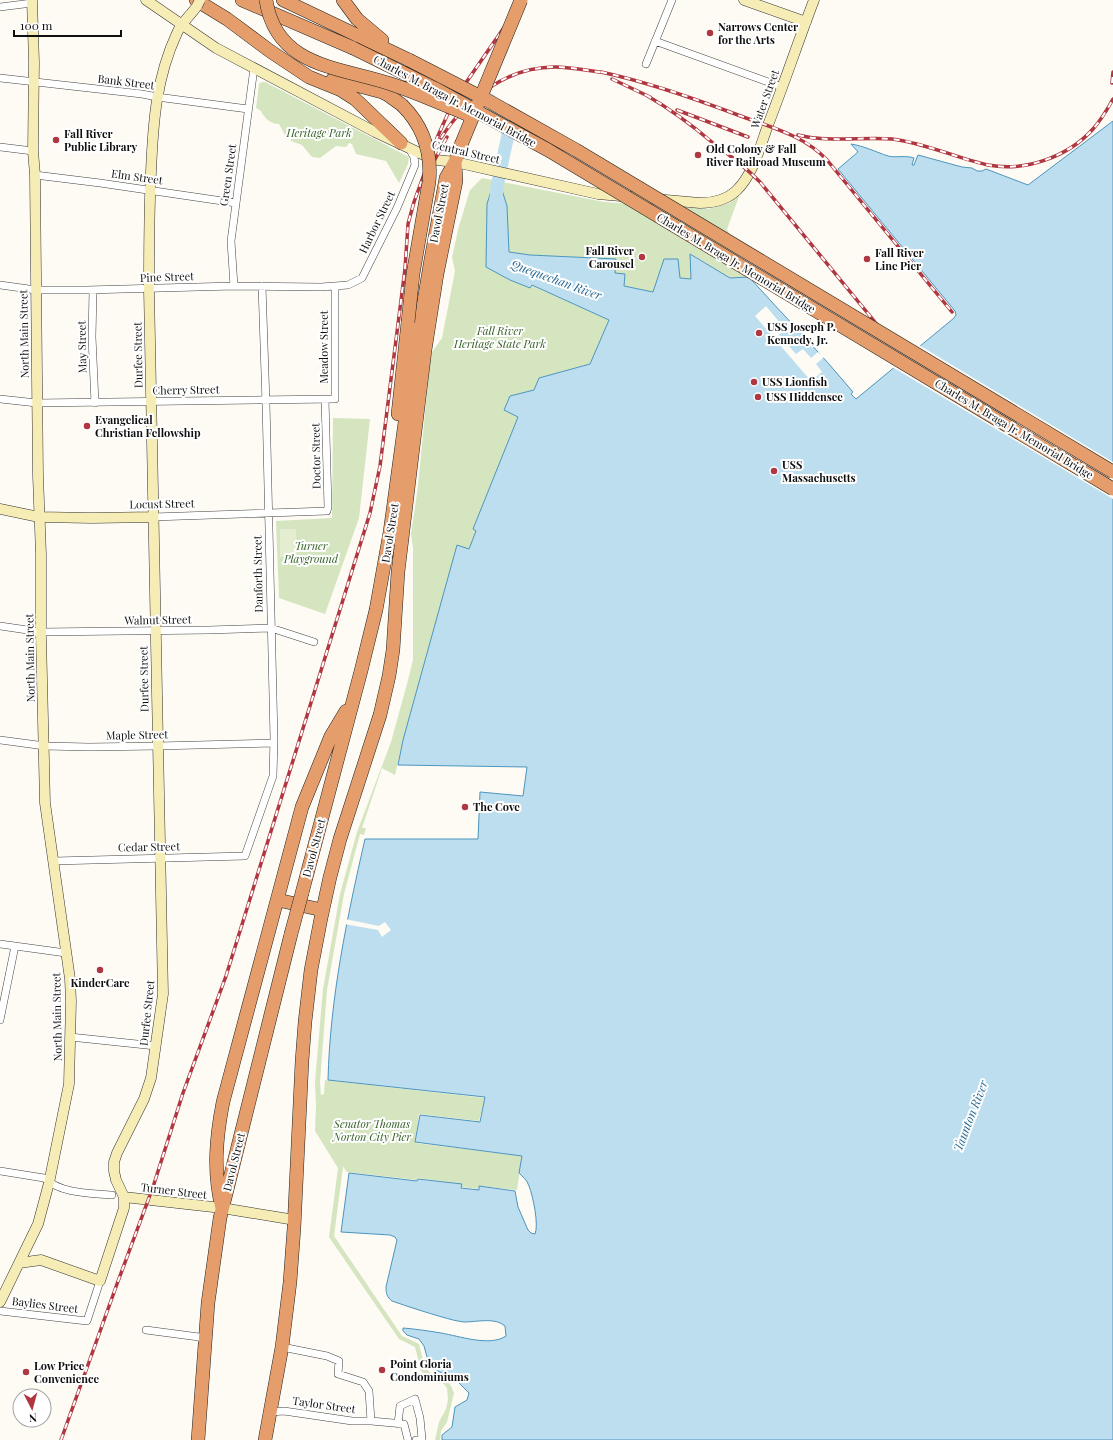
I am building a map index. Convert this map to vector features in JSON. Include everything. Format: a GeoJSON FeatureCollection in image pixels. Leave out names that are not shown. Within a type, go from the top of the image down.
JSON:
{"type":"FeatureCollection","features":[{"type":"Feature","properties":{"kind":"highway","name":"Charles M. Braga Jr. Memorial Bridge"},"geometry":{"type":"LineString","coordinates":[[242,0],[353,48],[434,88],[525,137],[1113,489]]}},
{"type":"Feature","properties":{"kind":"highway"},"geometry":{"type":"LineString","coordinates":[[266,0],[270,16],[280,34],[295,50],[307,59],[326,67],[380,80],[401,87],[525,137]]}},
{"type":"Feature","properties":{"kind":"highway"},"geometry":{"type":"LineString","coordinates":[[283,0],[361,30]]}},
{"type":"Feature","properties":{"kind":"highway"},"geometry":{"type":"LineString","coordinates":[[343,0],[357,19],[361,30]]}},
{"type":"Feature","properties":{"kind":"highway"},"geometry":{"type":"LineString","coordinates":[[455,162],[521,0]]}},
{"type":"Feature","properties":{"kind":"highway"},"geometry":{"type":"LineString","coordinates":[[198,2],[227,19],[309,77],[341,90],[355,99],[405,145]]}},
{"type":"Feature","properties":{"kind":"highway","name":"Charles M. Braga Jr. Memorial Bridge"},"geometry":{"type":"LineString","coordinates":[[361,30],[409,60],[485,98],[576,150],[1113,472]]}},
{"type":"Feature","properties":{"kind":"highway"},"geometry":{"type":"LineString","coordinates":[[280,57],[332,79],[388,94],[402,105],[413,117],[424,137],[428,152],[430,167],[429,182],[413,274],[390,494],[390,532]]}},
{"type":"Feature","properties":{"kind":"highway","name":"Davol Street"},"geometry":{"type":"LineString","coordinates":[[265,1440],[282,1347],[290,1282],[295,1220],[305,1022],[312,964],[322,910],[340,839],[387,689],[391,664],[398,572],[424,357],[436,281],[456,181],[455,162]]}},
{"type":"Feature","properties":{"kind":"highway","name":"Davol Street"},"geometry":{"type":"LineString","coordinates":[[198,1440],[204,1341],[211,1277],[222,1208],[291,934],[371,633],[390,532],[411,378],[427,279],[446,178],[455,162]]}},
{"type":"Feature","properties":{"kind":"highway"},"geometry":{"type":"LineString","coordinates":[[222,1208],[218,1187],[216,1156],[222,1102],[302,807],[331,736],[354,695]]}},
{"type":"Feature","properties":{"kind":"highway"},"geometry":{"type":"LineString","coordinates":[[278,900],[322,910]]}},
{"type":"Feature","properties":{"kind":"main road","name":"Central Street"},"geometry":{"type":"LineString","coordinates":[[146,0],[216,48],[375,132],[437,160],[455,162],[598,194],[700,203],[715,202],[726,198]]}},
{"type":"Feature","properties":{"kind":"main road"},"geometry":{"type":"LineString","coordinates":[[744,0],[806,22]]}},
{"type":"Feature","properties":{"kind":"main road","name":"Water Street"},"geometry":{"type":"LineString","coordinates":[[726,198],[737,190],[749,172],[814,0]]}},
{"type":"Feature","properties":{"kind":"main road","name":"North Main Street"},"geometry":{"type":"LineString","coordinates":[[0,1302],[38,1224],[49,1183],[70,1084],[70,982],[45,803],[37,403],[35,175],[32,151],[34,83],[32,1]]}},
{"type":"Feature","properties":{"kind":"main road","name":"Durfee Street"},"geometry":{"type":"LineString","coordinates":[[124,1197],[116,1180],[114,1162],[148,1090],[163,994],[148,289],[150,190],[156,98],[167,58],[177,32],[192,13],[198,2]]}},
{"type":"Feature","properties":{"kind":"main road","name":"Locust Street"},"geometry":{"type":"LineString","coordinates":[[0,509],[39,517],[154,517]]}},
{"type":"Feature","properties":{"kind":"main road"},"geometry":{"type":"LineString","coordinates":[[19,1263],[40,1260],[100,1281],[124,1208],[124,1197]]}},
{"type":"Feature","properties":{"kind":"main road","name":"Turner Street"},"geometry":{"type":"LineString","coordinates":[[124,1197],[222,1208],[295,1220]]}},
{"type":"Feature","properties":{"kind":"main road"},"geometry":{"type":"LineString","coordinates":[[29,1243],[40,1260]]}},
{"type":"Feature","properties":{"kind":"street"},"geometry":{"type":"LineString","coordinates":[[646,64],[672,0]]}},
{"type":"Feature","properties":{"kind":"street"},"geometry":{"type":"LineString","coordinates":[[0,7],[32,1]]}},
{"type":"Feature","properties":{"kind":"street"},"geometry":{"type":"LineString","coordinates":[[655,42],[782,87]]}},
{"type":"Feature","properties":{"kind":"street","name":"Green Street"},"geometry":{"type":"LineString","coordinates":[[234,286],[231,240],[254,68]]}},
{"type":"Feature","properties":{"kind":"street","name":"Bank Street"},"geometry":{"type":"LineString","coordinates":[[0,78],[142,94],[156,98],[248,110]]}},
{"type":"Feature","properties":{"kind":"street","name":"Harbor Street"},"geometry":{"type":"LineString","coordinates":[[334,286],[348,285],[362,278],[411,177],[415,160],[405,145]]}},
{"type":"Feature","properties":{"kind":"street"},"geometry":{"type":"LineString","coordinates":[[0,147],[32,151]]}},
{"type":"Feature","properties":{"kind":"street","name":"Elm Street"},"geometry":{"type":"LineString","coordinates":[[35,175],[236,203]]}},
{"type":"Feature","properties":{"kind":"street","name":"Pine Street"},"geometry":{"type":"LineString","coordinates":[[0,285],[36,290],[148,289],[234,286],[334,286]]}},
{"type":"Feature","properties":{"kind":"street","name":"Danforth Street"},"geometry":{"type":"LineString","coordinates":[[245,856],[273,776],[274,743],[262,286]]}},
{"type":"Feature","properties":{"kind":"street","name":"Meadow Street"},"geometry":{"type":"LineString","coordinates":[[325,400],[335,399],[334,286]]}},
{"type":"Feature","properties":{"kind":"street","name":"May Street"},"geometry":{"type":"LineString","coordinates":[[93,290],[92,337],[95,403]]}},
{"type":"Feature","properties":{"kind":"street","name":"Cherry Street"},"geometry":{"type":"LineString","coordinates":[[0,399],[37,403],[325,400]]}},
{"type":"Feature","properties":{"kind":"street","name":"Doctor Street"},"geometry":{"type":"LineString","coordinates":[[325,400],[328,507],[326,512]]}},
{"type":"Feature","properties":{"kind":"street","name":"Locust Street"},"geometry":{"type":"LineString","coordinates":[[154,517],[326,512]]}},
{"type":"Feature","properties":{"kind":"street","name":"Walnut Street"},"geometry":{"type":"LineString","coordinates":[[0,626],[41,632],[271,628],[314,642]]}},
{"type":"Feature","properties":{"kind":"street","name":"Maple Street"},"geometry":{"type":"LineString","coordinates":[[0,740],[45,746],[158,746],[274,743]]}},
{"type":"Feature","properties":{"kind":"street","name":"Cedar Street"},"geometry":{"type":"LineString","coordinates":[[54,860],[245,856]]}},
{"type":"Feature","properties":{"kind":"street"},"geometry":{"type":"LineString","coordinates":[[0,944],[66,953]]}},
{"type":"Feature","properties":{"kind":"street"},"geometry":{"type":"LineString","coordinates":[[0,1020],[15,946]]}},
{"type":"Feature","properties":{"kind":"street"},"geometry":{"type":"LineString","coordinates":[[70,1037],[156,1046]]}},
{"type":"Feature","properties":{"kind":"street"},"geometry":{"type":"LineString","coordinates":[[0,1171],[44,1178],[49,1183],[64,1190],[112,1195]]}},
{"type":"Feature","properties":{"kind":"street","name":"Baylies Street"},"geometry":{"type":"LineString","coordinates":[[0,1311],[87,1321],[100,1281]]}},
{"type":"Feature","properties":{"kind":"street"},"geometry":{"type":"LineString","coordinates":[[146,1330],[199,1337],[204,1341]]}},
{"type":"Feature","properties":{"kind":"street"},"geometry":{"type":"LineString","coordinates":[[282,1347],[327,1356],[339,1361],[338,1374],[363,1382],[369,1391],[372,1420]]}},
{"type":"Feature","properties":{"kind":"street"},"geometry":{"type":"LineString","coordinates":[[408,1440],[404,1424],[398,1424],[400,1406],[415,1399],[420,1418],[422,1439],[416,1440]]}},
{"type":"Feature","properties":{"kind":"street","name":"Taylor Street"},"geometry":{"type":"LineString","coordinates":[[270,1412],[284,1411],[352,1421],[372,1420],[398,1424]]}},
{"type":"Feature","properties":{"kind":"green space","name":"Heritage Park"},"geometry":{"type":"Polygon","coordinates":[[[265,82],[409,157],[408,164],[399,183],[386,161],[356,154],[352,144],[349,143],[346,147],[336,146],[320,158],[312,157],[302,145],[291,141],[290,137],[285,135],[279,124],[268,120],[261,111],[256,108],[259,84],[265,82]]]}},
{"type":"Feature","properties":{"kind":"green space","name":"Fall River Heritage State Park"},"geometry":{"type":"Polygon","coordinates":[[[482,178],[604,202],[708,209],[730,203],[741,191],[727,229],[749,277],[730,278],[691,254],[691,279],[680,278],[653,292],[624,286],[615,273],[616,259],[530,255],[509,252],[507,206],[501,187],[486,267],[510,280],[530,288],[531,285],[609,320],[590,364],[539,378],[534,390],[510,397],[504,409],[518,417],[473,529],[476,531],[469,550],[457,545],[403,740],[395,775],[382,768],[362,828],[366,828],[364,835],[360,834],[344,894],[327,990],[320,1082],[321,1097],[321,1095],[324,1094],[325,1080],[485,1098],[479,1121],[419,1114],[415,1143],[522,1156],[517,1190],[479,1186],[478,1189],[462,1187],[463,1184],[418,1178],[417,1180],[347,1172],[342,1165],[343,1167],[334,1236],[402,1336],[419,1344],[425,1368],[433,1375],[445,1379],[451,1386],[454,1393],[447,1422],[441,1431],[440,1440],[435,1440],[439,1422],[446,1409],[448,1400],[447,1388],[443,1383],[431,1379],[421,1371],[415,1347],[399,1339],[329,1237],[338,1168],[315,1131],[315,1082],[323,989],[340,894],[357,832],[391,742],[413,660],[413,548],[411,534],[418,486],[430,361],[432,352],[442,338],[455,271],[452,257],[459,226],[470,190],[482,178]]]}},
{"type":"Feature","properties":{"kind":"green space","name":"Turner Playground"},"geometry":{"type":"Polygon","coordinates":[[[333,418],[370,419],[359,518],[325,614],[279,598],[276,521],[332,518],[333,418]]]}},
{"type":"Feature","properties":{"kind":"green space"},"geometry":{"type":"Polygon","coordinates":[[[280,529],[296,529],[297,557],[280,557],[280,529]]]}},
{"type":"Feature","properties":{"kind":"water","name":"Taunton River"},"geometry":{"type":"Polygon","coordinates":[[[1113,121],[1113,1440],[442,1440],[442,1435],[452,1427],[455,1407],[467,1400],[469,1393],[457,1381],[434,1369],[429,1364],[424,1346],[419,1339],[407,1335],[403,1331],[403,1328],[441,1333],[474,1340],[492,1341],[506,1336],[505,1326],[501,1323],[491,1321],[464,1322],[453,1320],[390,1300],[386,1292],[386,1287],[397,1240],[395,1237],[390,1235],[341,1232],[349,1173],[417,1181],[418,1179],[462,1184],[461,1188],[479,1190],[479,1186],[515,1191],[518,1207],[528,1230],[535,1234],[536,1217],[532,1196],[527,1182],[519,1173],[522,1156],[415,1142],[420,1115],[480,1122],[485,1097],[328,1080],[329,1049],[340,958],[365,839],[478,839],[480,792],[523,796],[527,767],[398,765],[403,740],[457,545],[469,549],[476,531],[473,529],[518,417],[504,410],[510,396],[534,390],[539,378],[590,364],[609,320],[532,285],[530,288],[510,280],[486,267],[487,204],[494,181],[502,183],[501,187],[507,206],[509,252],[530,255],[616,259],[615,273],[625,274],[624,286],[653,292],[664,259],[678,259],[680,278],[691,279],[690,254],[730,278],[749,277],[828,363],[853,392],[851,394],[856,399],[956,315],[955,311],[838,169],[858,152],[851,144],[888,156],[914,158],[912,165],[914,165],[918,155],[962,167],[972,168],[977,171],[986,169],[1028,185],[1113,121]]]}},
{"type":"Feature","properties":{"kind":"pier"},"geometry":{"type":"Polygon","coordinates":[[[766,306],[785,329],[779,335],[796,354],[803,349],[811,358],[818,352],[824,357],[816,364],[822,372],[811,381],[755,316],[766,306]]]}},
{"type":"Feature","properties":{"kind":"pier"},"geometry":{"type":"Polygon","coordinates":[[[919,345],[1113,462],[1113,499],[892,367],[919,345]]]}},
{"type":"Feature","properties":{"kind":"pier"},"geometry":{"type":"Polygon","coordinates":[[[345,919],[379,926],[385,922],[391,930],[382,937],[378,930],[344,924],[345,919]]]}},
{"type":"Feature","properties":{"kind":"waterway","name":"Quequechan River"},"geometry":{"type":"LineString","coordinates":[[490,100],[505,123],[508,135],[497,186],[496,198]]}},
{"type":"Feature","properties":{"kind":"railway"},"geometry":{"type":"LineString","coordinates":[[61,1440],[153,1187],[183,1093],[226,976],[370,513],[380,466],[405,269],[408,224],[414,202],[437,138],[454,100],[523,0]]}},
{"type":"Feature","properties":{"kind":"railway"},"geometry":{"type":"LineString","coordinates":[[441,138],[462,110],[475,98],[504,79],[537,68],[574,68],[606,73]]}},
{"type":"Feature","properties":{"kind":"railway"},"geometry":{"type":"LineString","coordinates":[[601,72],[687,97],[774,128],[808,144],[827,160],[952,312]]}},
{"type":"Feature","properties":{"kind":"railway"},"geometry":{"type":"LineString","coordinates":[[1112,83],[1113,72]]}},
{"type":"Feature","properties":{"kind":"railway"},"geometry":{"type":"LineString","coordinates":[[612,79],[650,97]]}},
{"type":"Feature","properties":{"kind":"railway"},"geometry":{"type":"LineString","coordinates":[[646,95],[689,124],[738,162],[760,182],[893,344]]}},
{"type":"Feature","properties":{"kind":"railway"},"geometry":{"type":"LineString","coordinates":[[798,135],[825,139],[892,139],[928,147],[988,165],[1002,167],[1016,166],[1031,164],[1059,155],[1083,139],[1099,122],[1113,99]]}},
{"type":"Feature","properties":{"kind":"railway"},"geometry":{"type":"LineString","coordinates":[[677,110],[748,137]]}},
{"type":"Feature","properties":{"kind":"railway"},"geometry":{"type":"LineString","coordinates":[[432,165],[447,137]]}},
{"type":"Feature","properties":{"kind":"place","name":"Narrows Center for the Arts"},"geometry":{"type":"Point","coordinates":[710,33]}},
{"type":"Feature","properties":{"kind":"place","name":"Fall River Public Library"},"geometry":{"type":"Point","coordinates":[56,140]}},
{"type":"Feature","properties":{"kind":"place","name":"Old Colony & Fall River Railroad Museum"},"geometry":{"type":"Point","coordinates":[698,155]}},
{"type":"Feature","properties":{"kind":"place","name":"Fall River Carousel"},"geometry":{"type":"Point","coordinates":[642,257]}},
{"type":"Feature","properties":{"kind":"place","name":"Fall River Line Pier"},"geometry":{"type":"Point","coordinates":[867,259]}},
{"type":"Feature","properties":{"kind":"place","name":"USS Joseph P. Kennedy, Jr."},"geometry":{"type":"Point","coordinates":[759,333]}},
{"type":"Feature","properties":{"kind":"place","name":"USS Lionfish"},"geometry":{"type":"Point","coordinates":[754,382]}},
{"type":"Feature","properties":{"kind":"place","name":"USS Hiddensee"},"geometry":{"type":"Point","coordinates":[758,397]}},
{"type":"Feature","properties":{"kind":"place","name":"Evangelical Christian Fellowship"},"geometry":{"type":"Point","coordinates":[87,426]}},
{"type":"Feature","properties":{"kind":"place","name":"USS Massachusetts"},"geometry":{"type":"Point","coordinates":[774,471]}},
{"type":"Feature","properties":{"kind":"place","name":"The Cove"},"geometry":{"type":"Point","coordinates":[465,807]}},
{"type":"Feature","properties":{"kind":"place","name":"KinderCare"},"geometry":{"type":"Point","coordinates":[100,970]}},
{"type":"Feature","properties":{"kind":"place","name":"Point Gloria Condominiums"},"geometry":{"type":"Point","coordinates":[382,1370]}},
{"type":"Feature","properties":{"kind":"place","name":"Low Price Convenience"},"geometry":{"type":"Point","coordinates":[26,1372]}},
{"type":"Feature","properties":{"kind":"park label","name":"Senator Thomas Norton City Pier"},"geometry":{"type":"Point","coordinates":[372,1130]}}]}
